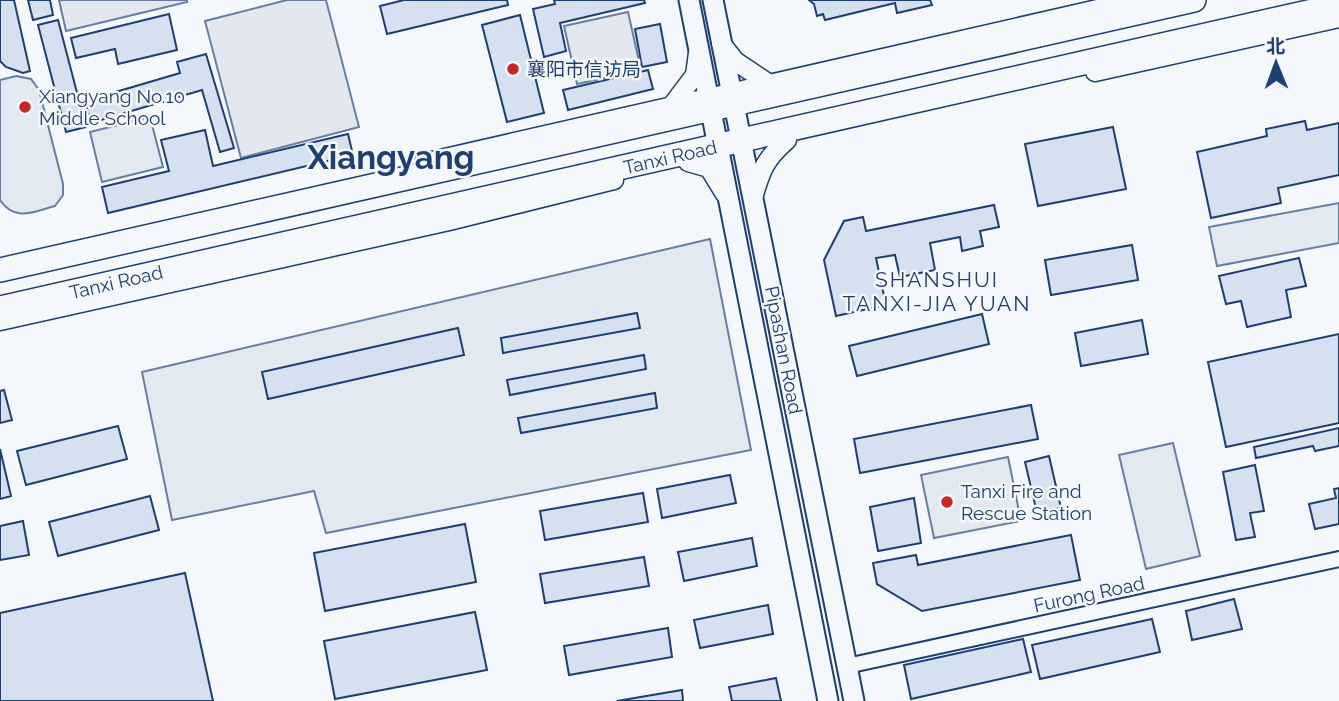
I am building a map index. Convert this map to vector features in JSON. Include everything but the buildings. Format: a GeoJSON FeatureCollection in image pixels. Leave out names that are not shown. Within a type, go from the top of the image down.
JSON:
{"type":"FeatureCollection","features":[{"type":"Feature","properties":{"kind":"main road","name":"Pipashan Road"},"geometry":{"type":"LineString","coordinates":[[689,0],[828,701]]}},
{"type":"Feature","properties":{"kind":"main road","name":"Pipashan Road"},"geometry":{"type":"LineString","coordinates":[[713,0],[854,701]]}},
{"type":"Feature","properties":{"kind":"main road","name":"Tanxi Road"},"geometry":{"type":"LineString","coordinates":[[0,270],[734,97],[1194,0]]}},
{"type":"Feature","properties":{"kind":"main road","name":"Tanxi Road"},"geometry":{"type":"LineString","coordinates":[[0,308],[718,151],[1339,5]]}},
{"type":"Feature","properties":{"kind":"street"},"geometry":{"type":"LineString","coordinates":[[734,97],[768,83],[1137,0]]}},
{"type":"Feature","properties":{"kind":"street"},"geometry":{"type":"LineString","coordinates":[[743,145],[787,140],[1339,18]]}},
{"type":"Feature","properties":{"kind":"street"},"geometry":{"type":"LineString","coordinates":[[721,42],[735,61],[768,83]]}},
{"type":"Feature","properties":{"kind":"street"},"geometry":{"type":"LineString","coordinates":[[673,104],[695,75],[698,50]]}},
{"type":"Feature","properties":{"kind":"street"},"geometry":{"type":"LineString","coordinates":[[0,259],[673,104],[709,103]]}},
{"type":"Feature","properties":{"kind":"street"},"geometry":{"type":"LineString","coordinates":[[754,198],[760,171],[770,154],[787,140]]}},
{"type":"Feature","properties":{"kind":"street"},"geometry":{"type":"LineString","coordinates":[[0,321],[449,221],[688,162],[718,151]]}},
{"type":"Feature","properties":{"kind":"street"},"geometry":{"type":"LineString","coordinates":[[688,162],[709,168],[728,200]]}},
{"type":"Feature","properties":{"kind":"street","name":"Furong Road"},"geometry":{"type":"LineString","coordinates":[[847,666],[1339,559]]}},
{"type":"Feature","properties":{"kind":"shaded area"},"geometry":{"type":"Polygon","coordinates":[[[59,0],[187,0],[187,2],[66,31],[59,0]]]}},
{"type":"Feature","properties":{"kind":"shaded area"},"geometry":{"type":"Polygon","coordinates":[[[287,0],[326,0],[359,127],[241,158],[205,21],[287,0]]]}},
{"type":"Feature","properties":{"kind":"shaded area"},"geometry":{"type":"Polygon","coordinates":[[[628,12],[641,70],[577,84],[564,26],[628,12]]]}},
{"type":"Feature","properties":{"kind":"shaded area"},"geometry":{"type":"Polygon","coordinates":[[[16,76],[31,79],[39,90],[63,184],[63,195],[55,206],[25,214],[12,211],[0,200],[0,80],[16,76]]]}},
{"type":"Feature","properties":{"kind":"shaded area"},"geometry":{"type":"Polygon","coordinates":[[[150,117],[163,167],[102,182],[90,132],[150,117]]]}},
{"type":"Feature","properties":{"kind":"shaded area"},"geometry":{"type":"Polygon","coordinates":[[[1339,203],[1339,243],[1217,266],[1209,227],[1339,203]]]}},
{"type":"Feature","properties":{"kind":"shaded area"},"geometry":{"type":"Polygon","coordinates":[[[710,239],[751,450],[326,533],[314,491],[172,520],[142,372],[710,239]]]}},
{"type":"Feature","properties":{"kind":"shaded area"},"geometry":{"type":"Polygon","coordinates":[[[1173,443],[1200,556],[1146,569],[1119,455],[1173,443]]]}},
{"type":"Feature","properties":{"kind":"shaded area"},"geometry":{"type":"Polygon","coordinates":[[[1008,457],[1021,521],[934,538],[921,475],[1008,457]]]}},
{"type":"Feature","properties":{"kind":"place","name":"襄阳市信访局"},"geometry":{"type":"Point","coordinates":[513,69]}},
{"type":"Feature","properties":{"kind":"place","name":"Xiangyang No.10 Middle School"},"geometry":{"type":"Point","coordinates":[25,107]}},
{"type":"Feature","properties":{"kind":"place","name":"Tanxi Fire and Rescue Station"},"geometry":{"type":"Point","coordinates":[947,502]}},
{"type":"Feature","properties":{"kind":"district","name":"Xiangyang"},"geometry":{"type":"Point","coordinates":[391,157]}},
{"type":"Feature","properties":{"kind":"district","name":"SHANSHUI TANXI-JIA YUAN"},"geometry":{"type":"Point","coordinates":[937,292]}}]}
